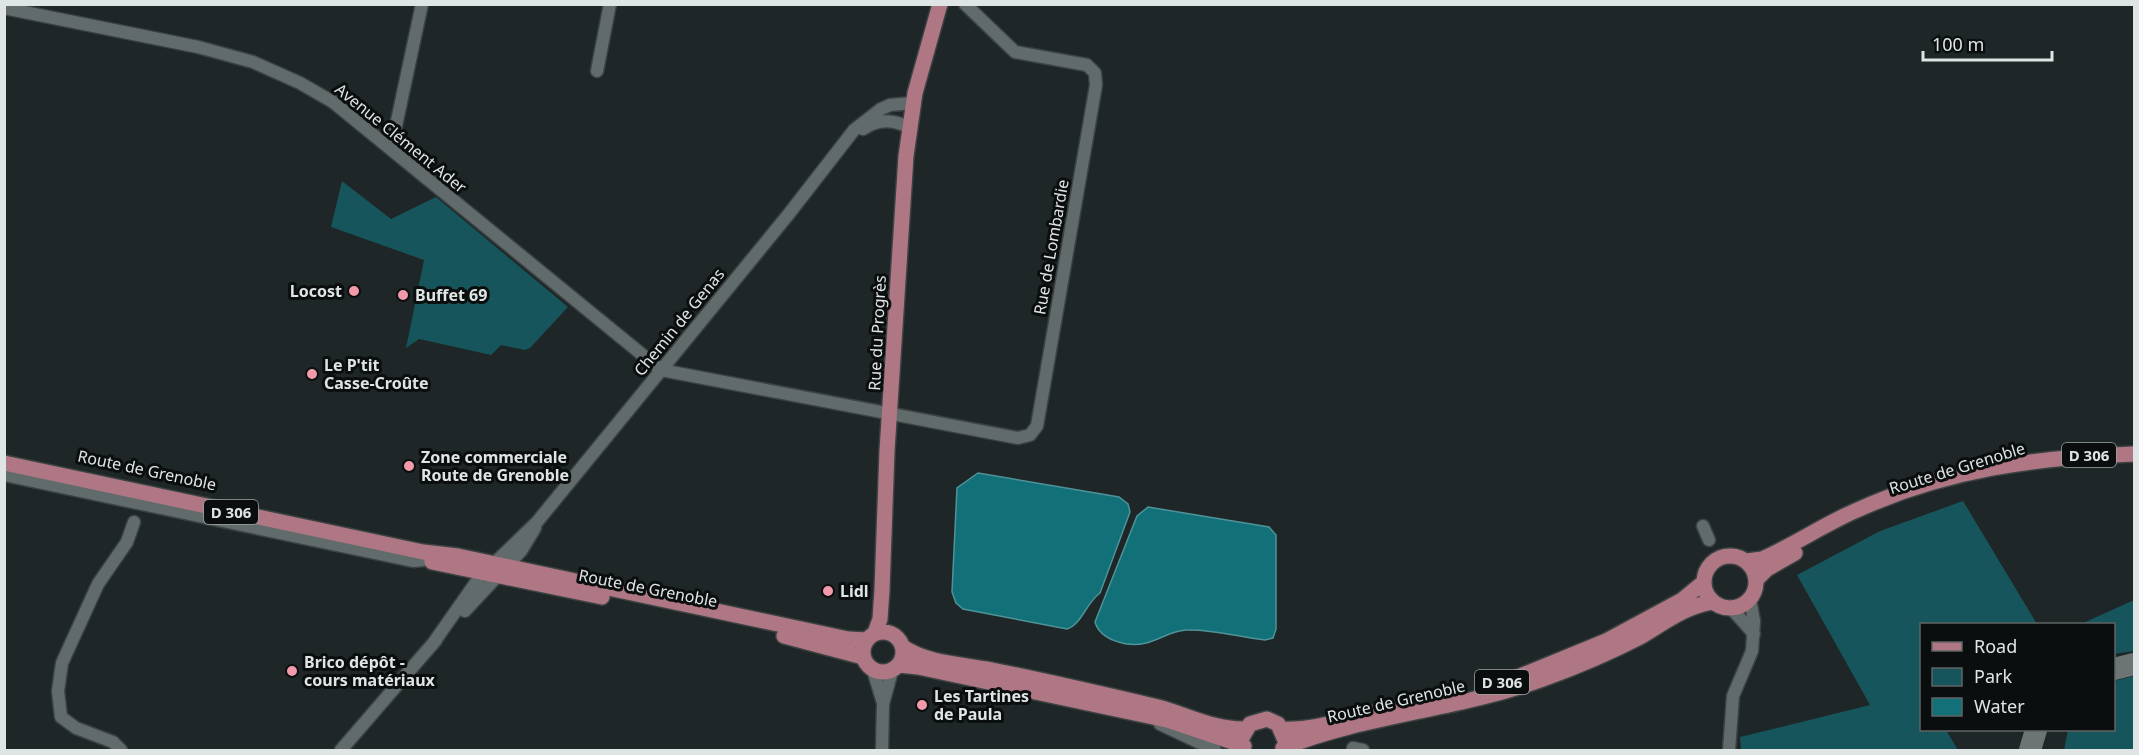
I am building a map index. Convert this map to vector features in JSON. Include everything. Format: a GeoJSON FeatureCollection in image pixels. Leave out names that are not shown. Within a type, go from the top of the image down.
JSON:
{"type":"FeatureCollection","features":[{"type":"Feature","properties":{"kind":"main road","name":"Rue du Progrès"},"geometry":{"type":"LineString","coordinates":[[871,637],[880,619],[890,413],[909,127],[919,79],[940,4]]}},
{"type":"Feature","properties":{"kind":"main road","name":"Route de Grenoble"},"geometry":{"type":"LineString","coordinates":[[1747,561],[1779,551],[1854,511],[1932,481],[1986,467],[2043,460],[2134,454]]}},
{"type":"Feature","properties":{"kind":"main road","name":"Route de Grenoble"},"geometry":{"type":"LineString","coordinates":[[1756,580],[1767,569],[1803,549],[1857,521],[1895,505],[1934,490],[2043,460]]}},
{"type":"Feature","properties":{"kind":"main road","name":"Route de Grenoble"},"geometry":{"type":"LineString","coordinates":[[4,463],[423,552],[458,556],[496,570],[805,640],[863,657]]}},
{"type":"Feature","properties":{"kind":"main road","name":"Route de Grenoble"},"geometry":{"type":"LineString","coordinates":[[4,468],[409,554],[423,560],[496,570],[849,639],[871,637]]}},
{"type":"Feature","properties":{"kind":"main road"},"geometry":{"type":"LineString","coordinates":[[1734,556],[1747,561],[1756,580],[1750,599],[1731,608],[1713,602],[1708,596],[1704,582],[1707,569],[1721,557],[1734,556]]}},
{"type":"Feature","properties":{"kind":"main road","name":"Route de Grenoble"},"geometry":{"type":"LineString","coordinates":[[1282,729],[1316,727],[1349,717],[1461,694],[1520,676],[1577,654],[1636,626],[1682,600],[1704,582]]}},
{"type":"Feature","properties":{"kind":"main road","name":"Rue du Progrès"},"geometry":{"type":"LineString","coordinates":[[882,590],[892,633]]}},
{"type":"Feature","properties":{"kind":"main road","name":"Route de Grenoble"},"geometry":{"type":"LineString","coordinates":[[1282,749],[1351,727],[1456,706],[1516,689],[1611,651],[1685,609],[1713,602]]}},
{"type":"Feature","properties":{"kind":"main road"},"geometry":{"type":"LineString","coordinates":[[1246,729],[1245,748],[1167,720],[918,667],[873,670],[863,657],[871,637],[892,633],[903,647],[917,655],[1158,707],[1226,729],[1246,729],[1255,721],[1267,719],[1282,729],[1284,742],[1282,749]]}},
{"type":"Feature","properties":{"kind":"main road"},"geometry":{"type":"LineString","coordinates":[[896,668],[903,647]]}},
{"type":"Feature","properties":{"kind":"street"},"geometry":{"type":"LineString","coordinates":[[392,149],[422,4]]}},
{"type":"Feature","properties":{"kind":"street"},"geometry":{"type":"LineString","coordinates":[[597,71],[610,4]]}},
{"type":"Feature","properties":{"kind":"street","name":"Rue de Lombardie"},"geometry":{"type":"LineString","coordinates":[[890,413],[1018,438],[1030,435],[1037,426],[1096,85],[1095,73],[1087,65],[1015,52],[965,4]]}},
{"type":"Feature","properties":{"kind":"street","name":"Avenue Clément Ader"},"geometry":{"type":"LineString","coordinates":[[4,8],[198,48],[253,62],[300,83],[333,102],[661,370]]}},
{"type":"Feature","properties":{"kind":"street","name":"Chemin de Genas"},"geometry":{"type":"LineString","coordinates":[[341,750],[496,570],[521,551],[537,522],[846,143],[854,130],[873,113],[890,105],[913,103]]}},
{"type":"Feature","properties":{"kind":"street","name":"Chemin de Genas"},"geometry":{"type":"LineString","coordinates":[[846,143],[872,123],[891,121],[909,127]]}},
{"type":"Feature","properties":{"kind":"street"},"geometry":{"type":"LineString","coordinates":[[661,370],[890,413]]}},
{"type":"Feature","properties":{"kind":"street","name":"Route de Grenoble"},"geometry":{"type":"LineString","coordinates":[[4,458],[424,546],[458,556]]}},
{"type":"Feature","properties":{"kind":"street","name":"Route de Grenoble"},"geometry":{"type":"LineString","coordinates":[[4,475],[394,557],[423,560]]}},
{"type":"Feature","properties":{"kind":"street"},"geometry":{"type":"LineString","coordinates":[[121,750],[113,742],[76,728],[61,717],[58,679],[62,663],[98,584],[127,542],[134,522],[129,501]]}},
{"type":"Feature","properties":{"kind":"street"},"geometry":{"type":"LineString","coordinates":[[134,522],[154,507]]}},
{"type":"Feature","properties":{"kind":"street"},"geometry":{"type":"LineString","coordinates":[[1702,526],[1709,540]]}},
{"type":"Feature","properties":{"kind":"street"},"geometry":{"type":"LineString","coordinates":[[1729,750],[1733,696],[1752,651],[1754,621],[1750,599]]}},
{"type":"Feature","properties":{"kind":"street"},"geometry":{"type":"LineString","coordinates":[[1731,608],[1754,634]]}},
{"type":"Feature","properties":{"kind":"street"},"geometry":{"type":"LineString","coordinates":[[883,704],[896,668]]}},
{"type":"Feature","properties":{"kind":"street"},"geometry":{"type":"LineString","coordinates":[[873,670],[883,704],[882,750]]}},
{"type":"Feature","properties":{"kind":"street"},"geometry":{"type":"LineString","coordinates":[[1142,716],[1215,750]]}},
{"type":"Feature","properties":{"kind":"green space"},"geometry":{"type":"Polygon","coordinates":[[[342,181],[391,219],[436,197],[568,307],[530,348],[525,350],[501,345],[491,355],[419,339],[406,348],[424,260],[331,227],[342,181]]]}},
{"type":"Feature","properties":{"kind":"green space"},"geometry":{"type":"Polygon","coordinates":[[[1963,501],[2036,623],[1920,623],[1920,731],[1947,731],[1958,750],[1741,750],[1740,737],[1870,705],[1797,575],[1880,531],[1963,501]]]}},
{"type":"Feature","properties":{"kind":"green space"},"geometry":{"type":"Polygon","coordinates":[[[2134,600],[2134,651],[2115,654],[2115,623],[2083,623],[2134,600]]]}},
{"type":"Feature","properties":{"kind":"green space"},"geometry":{"type":"Polygon","coordinates":[[[2134,676],[2134,750],[2064,750],[2068,731],[2115,731],[2115,681],[2134,676]]]}},
{"type":"Feature","properties":{"kind":"water"},"geometry":{"type":"Polygon","coordinates":[[[978,473],[1119,497],[1128,504],[1130,512],[1100,593],[1077,623],[1067,629],[963,609],[956,603],[952,592],[957,488],[978,473]]]}},
{"type":"Feature","properties":{"kind":"water"},"geometry":{"type":"Polygon","coordinates":[[[1148,507],[1269,527],[1276,535],[1276,629],[1273,638],[1265,640],[1186,630],[1146,643],[1131,644],[1116,641],[1103,634],[1095,622],[1137,516],[1148,507]]]}},
{"type":"Feature","properties":{"kind":"taxiway"},"geometry":{"type":"LineString","coordinates":[[2115,669],[2134,664]]}},
{"type":"Feature","properties":{"kind":"taxiway"},"geometry":{"type":"LineString","coordinates":[[2030,750],[2036,731]]}},
{"type":"Feature","properties":{"kind":"place","name":"Locost"},"geometry":{"type":"Point","coordinates":[354,291]}},
{"type":"Feature","properties":{"kind":"place","name":"Buffet 69"},"geometry":{"type":"Point","coordinates":[403,295]}},
{"type":"Feature","properties":{"kind":"place","name":"Le P'tit Casse-Croûte"},"geometry":{"type":"Point","coordinates":[312,374]}},
{"type":"Feature","properties":{"kind":"place","name":"Zone commerciale Route de Grenoble"},"geometry":{"type":"Point","coordinates":[409,466]}},
{"type":"Feature","properties":{"kind":"place","name":"Lidl"},"geometry":{"type":"Point","coordinates":[828,591]}},
{"type":"Feature","properties":{"kind":"place","name":"Brico dépôt - cours matériaux"},"geometry":{"type":"Point","coordinates":[292,671]}},
{"type":"Feature","properties":{"kind":"place","name":"Les Tartines de Paula"},"geometry":{"type":"Point","coordinates":[922,705]}}]}
